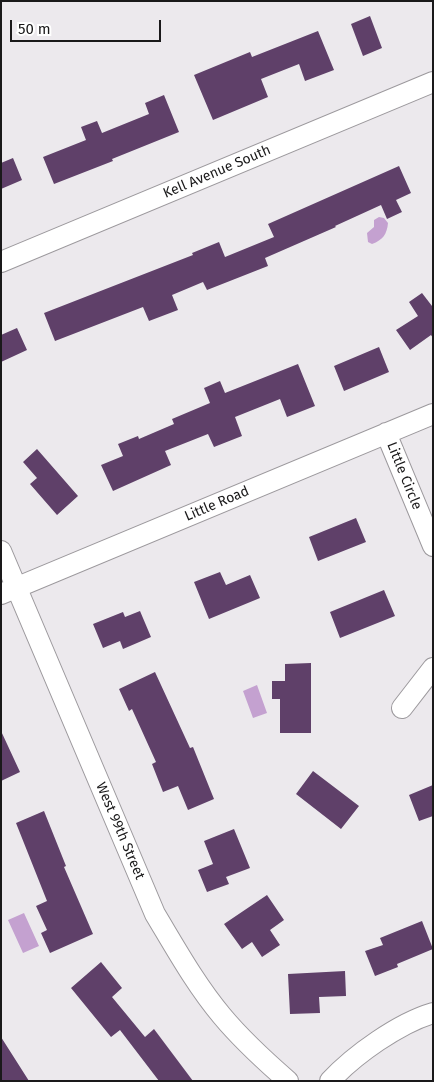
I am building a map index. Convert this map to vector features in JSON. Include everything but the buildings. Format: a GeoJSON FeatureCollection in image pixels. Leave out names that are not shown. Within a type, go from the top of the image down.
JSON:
{"type":"FeatureCollection","features":[{"type":"Feature","properties":{"kind":"street","name":"Kell Avenue South"},"geometry":{"type":"LineString","coordinates":[[1,262],[433,82]]}},
{"type":"Feature","properties":{"kind":"street","name":"Little Road"},"geometry":{"type":"LineString","coordinates":[[9,591],[433,414]]}},
{"type":"Feature","properties":{"kind":"street","name":"Little Circle"},"geometry":{"type":"LineString","coordinates":[[386,433],[433,546]]}},
{"type":"Feature","properties":{"kind":"street","name":"West 99th Street"},"geometry":{"type":"LineString","coordinates":[[1,551],[9,591],[155,914],[186,966],[222,1016],[265,1061],[288,1081]]}},
{"type":"Feature","properties":{"kind":"street"},"geometry":{"type":"LineString","coordinates":[[402,708],[433,668]]}},
{"type":"Feature","properties":{"kind":"street"},"geometry":{"type":"LineString","coordinates":[[330,1081],[344,1066],[383,1037],[433,1013]]}},
{"type":"Feature","properties":{"kind":"shaded area"},"geometry":{"type":"Polygon","coordinates":[[[379,217],[384,218],[388,223],[387,230],[379,241],[372,244],[368,242],[367,233],[374,227],[374,220],[379,217]]]}},
{"type":"Feature","properties":{"kind":"shaded area"},"geometry":{"type":"Polygon","coordinates":[[[257,685],[267,713],[253,718],[243,691],[257,685]]]}},
{"type":"Feature","properties":{"kind":"shaded area"},"geometry":{"type":"Polygon","coordinates":[[[24,913],[39,946],[23,953],[8,920],[24,913]]]}}]}
